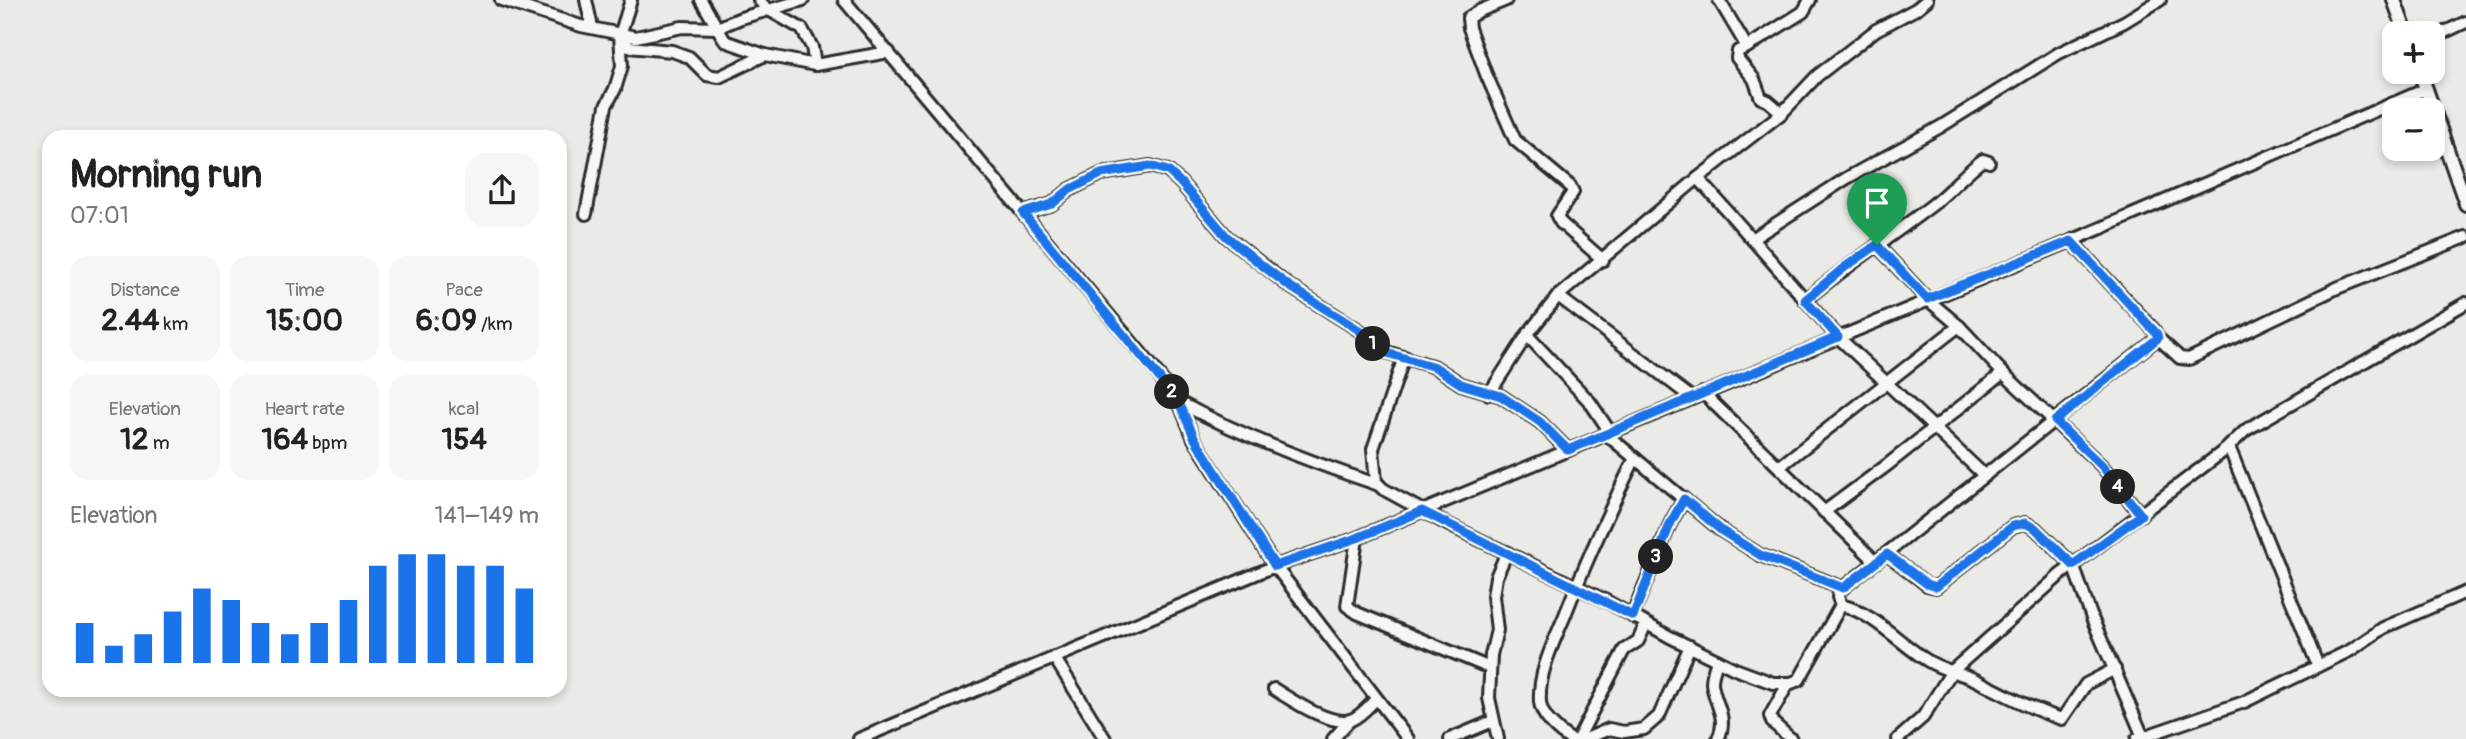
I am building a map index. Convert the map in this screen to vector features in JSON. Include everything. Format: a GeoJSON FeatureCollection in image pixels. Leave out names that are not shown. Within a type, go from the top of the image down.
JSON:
{"type":"FeatureCollection","features":[{"type":"Feature","properties":{"kind":"main road"},"geometry":{"type":"LineString","coordinates":[[2394,0],[2402,21]]}},
{"type":"Feature","properties":{"kind":"main road"},"geometry":{"type":"LineString","coordinates":[[2424,84],[2462,180],[2466,204]]}},
{"type":"Feature","properties":{"kind":"street"},"geometry":{"type":"LineString","coordinates":[[501,0],[620,35],[636,37],[682,27],[717,28],[803,0]]}},
{"type":"Feature","properties":{"kind":"street"},"geometry":{"type":"LineString","coordinates":[[586,0],[592,27]]}},
{"type":"Feature","properties":{"kind":"street"},"geometry":{"type":"LineString","coordinates":[[586,215],[606,106],[622,66],[620,35],[631,0]]}},
{"type":"Feature","properties":{"kind":"street"},"geometry":{"type":"LineString","coordinates":[[701,0],[725,41],[765,55],[815,65],[889,52]]}},
{"type":"Feature","properties":{"kind":"street"},"geometry":{"type":"LineString","coordinates":[[759,0],[768,10],[802,29],[812,47],[815,65]]}},
{"type":"Feature","properties":{"kind":"street"},"geometry":{"type":"LineString","coordinates":[[1506,0],[1479,10],[1468,18],[1469,28],[1486,74],[1515,140],[1570,186],[1572,197],[1557,216],[1561,223],[1603,260]]}},
{"type":"Feature","properties":{"kind":"street"},"geometry":{"type":"LineString","coordinates":[[1719,0],[1747,47]]}},
{"type":"Feature","properties":{"kind":"street"},"geometry":{"type":"LineString","coordinates":[[1782,113],[1761,98],[1754,79],[1737,58],[1738,51],[1803,12],[1810,0]]}},
{"type":"Feature","properties":{"kind":"street"},"geometry":{"type":"LineString","coordinates":[[1489,394],[1527,335],[1558,296],[1698,178],[1782,113],[1817,76],[1876,30],[1916,9],[1927,0]]}},
{"type":"Feature","properties":{"kind":"street"},"geometry":{"type":"LineString","coordinates":[[1752,239],[1847,178],[1940,127],[2059,52],[2124,22],[2160,0]]}},
{"type":"Feature","properties":{"kind":"street"},"geometry":{"type":"LineString","coordinates":[[847,1],[904,74],[1155,370],[1177,401],[1195,439],[1275,566],[1408,739]]}},
{"type":"Feature","properties":{"kind":"street"},"geometry":{"type":"LineString","coordinates":[[2445,32],[2466,22]]}},
{"type":"Feature","properties":{"kind":"street"},"geometry":{"type":"LineString","coordinates":[[620,35],[629,47],[672,51],[689,57],[707,75],[719,77],[765,55]]}},
{"type":"Feature","properties":{"kind":"street"},"geometry":{"type":"LineString","coordinates":[[859,739],[1275,566],[1357,538],[2071,241],[2426,89]]}},
{"type":"Feature","properties":{"kind":"street"},"geometry":{"type":"LineString","coordinates":[[1805,300],[1845,267],[1934,204],[1973,167],[1983,160],[1989,162]]}},
{"type":"Feature","properties":{"kind":"street"},"geometry":{"type":"LineString","coordinates":[[1023,213],[1052,204],[1069,190],[1101,174],[1150,166],[1168,171],[1226,236],[1289,286],[1359,330],[1380,351],[1435,367],[1461,384],[1501,396],[1540,422],[1568,450]]}},
{"type":"Feature","properties":{"kind":"street"},"geometry":{"type":"LineString","coordinates":[[1698,178],[1838,337],[1985,476]]}},
{"type":"Feature","properties":{"kind":"street"},"geometry":{"type":"LineString","coordinates":[[2071,241],[2154,330],[2158,338],[2180,358],[2189,359],[2337,288],[2466,237]]}},
{"type":"Feature","properties":{"kind":"street"},"geometry":{"type":"LineString","coordinates":[[1877,245],[1927,299],[1959,326],[2003,373],[2102,466],[2141,515]]}},
{"type":"Feature","properties":{"kind":"street"},"geometry":{"type":"LineString","coordinates":[[1558,296],[1692,398]]}},
{"type":"Feature","properties":{"kind":"street"},"geometry":{"type":"LineString","coordinates":[[1898,739],[1923,718],[1952,671],[2073,565],[2229,447],[2246,430],[2466,303]]}},
{"type":"Feature","properties":{"kind":"street"},"geometry":{"type":"LineString","coordinates":[[1779,467],[1959,326]]}},
{"type":"Feature","properties":{"kind":"street"},"geometry":{"type":"LineString","coordinates":[[1527,335],[1590,402],[1608,433],[1722,531],[1760,555],[1843,588]]}},
{"type":"Feature","properties":{"kind":"street"},"geometry":{"type":"LineString","coordinates":[[2115,669],[2086,684],[2062,719],[1931,663],[1861,613],[1842,605],[1838,594],[2158,338]]}},
{"type":"Feature","properties":{"kind":"street"},"geometry":{"type":"LineString","coordinates":[[1404,357],[1373,449],[1374,470],[1376,482],[1422,511],[1576,586],[1717,660],[1773,683],[1788,684],[1799,680],[1842,605]]}},
{"type":"Feature","properties":{"kind":"street"},"geometry":{"type":"LineString","coordinates":[[1824,512],[2003,373]]}},
{"type":"Feature","properties":{"kind":"street"},"geometry":{"type":"LineString","coordinates":[[1703,393],[1876,562]]}},
{"type":"Feature","properties":{"kind":"street"},"geometry":{"type":"LineString","coordinates":[[1177,401],[1221,424],[1321,465],[1380,485]]}},
{"type":"Feature","properties":{"kind":"street"},"geometry":{"type":"LineString","coordinates":[[2229,447],[2318,666]]}},
{"type":"Feature","properties":{"kind":"street"},"geometry":{"type":"LineString","coordinates":[[1570,739],[1549,720],[1540,705],[1546,661],[1576,586],[1635,457]]}},
{"type":"Feature","properties":{"kind":"street"},"geometry":{"type":"LineString","coordinates":[[1633,616],[1671,522],[1684,499]]}},
{"type":"Feature","properties":{"kind":"street"},"geometry":{"type":"LineString","coordinates":[[1887,554],[1927,584],[1936,587],[2013,526],[2025,523],[2035,528],[2073,565],[2141,738],[2244,702],[2351,650],[2384,628],[2466,592]]}},
{"type":"Feature","properties":{"kind":"street"},"geometry":{"type":"LineString","coordinates":[[1357,538],[1348,606],[1357,613],[1490,668]]}},
{"type":"Feature","properties":{"kind":"street"},"geometry":{"type":"LineString","coordinates":[[1498,739],[1489,698],[1490,668],[1497,629],[1493,596],[1496,577],[1507,552]]}},
{"type":"Feature","properties":{"kind":"street"},"geometry":{"type":"LineString","coordinates":[[1578,739],[1624,650],[1637,641],[1646,624]]}},
{"type":"Feature","properties":{"kind":"street"},"geometry":{"type":"LineString","coordinates":[[1586,739],[1609,729],[1624,732],[1644,729],[1659,716],[1690,646]]}},
{"type":"Feature","properties":{"kind":"street"},"geometry":{"type":"LineString","coordinates":[[1054,657],[1105,739]]}},
{"type":"Feature","properties":{"kind":"street"},"geometry":{"type":"LineString","coordinates":[[1717,660],[1712,682],[1721,710],[1721,731],[1717,739]]}},
{"type":"Feature","properties":{"kind":"street"},"geometry":{"type":"LineString","coordinates":[[1788,684],[1770,716],[1772,722],[1791,739]]}},
{"type":"Feature","properties":{"kind":"street"},"geometry":{"type":"LineString","coordinates":[[1274,689],[1307,709],[1338,720],[1350,720]]}},
{"type":"Feature","properties":{"kind":"street"},"geometry":{"type":"LineString","coordinates":[[1333,739],[1350,720],[1377,699]]}},
{"type":"Feature","properties":{"kind":"street"},"geometry":{"type":"LineString","coordinates":[[1450,739],[1493,721]]}},
{"type":"Feature","properties":{"kind":"route"},"geometry":{"type":"LineString","coordinates":[[1150,166],[1168,171],[1226,236],[1289,286],[1359,330],[1380,351],[1435,367],[1461,384],[1501,396],[1540,422],[1568,450],[1838,337],[1805,300],[1877,245],[1927,299],[2071,241],[2157,334],[2158,338],[2055,421],[2102,466],[2141,515],[2073,565],[2035,528],[2025,523],[2013,526],[1936,587],[1927,584],[1887,554],[1843,588],[1760,555],[1722,531],[1684,499],[1671,522],[1633,616],[1422,511],[1357,538],[1275,566],[1220,482],[1171,392],[1023,213],[1052,204],[1069,190],[1101,174],[1150,166]]}}]}
